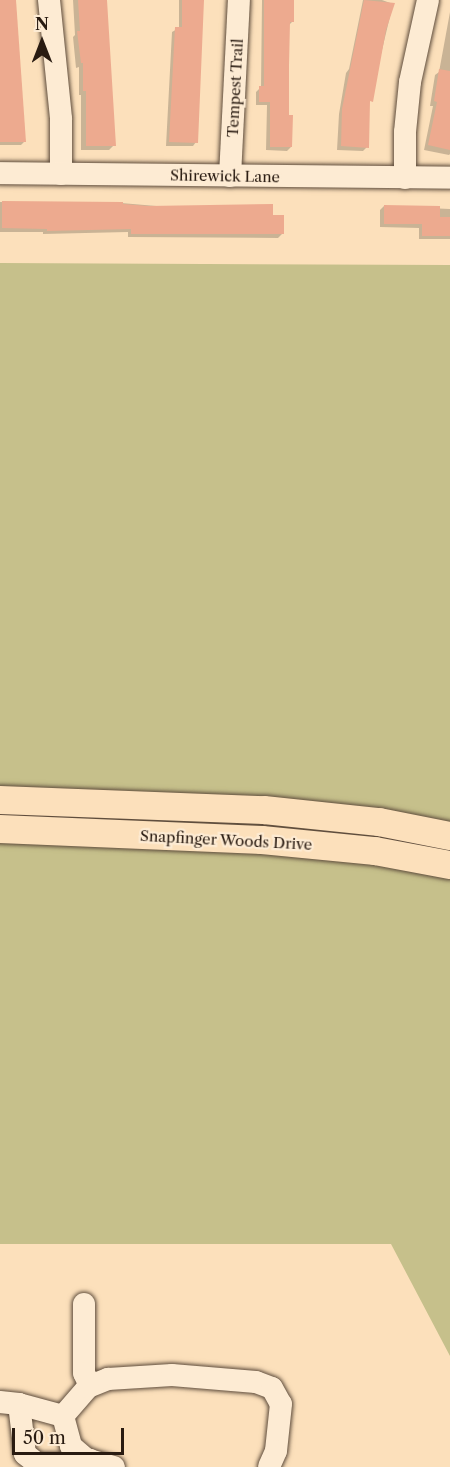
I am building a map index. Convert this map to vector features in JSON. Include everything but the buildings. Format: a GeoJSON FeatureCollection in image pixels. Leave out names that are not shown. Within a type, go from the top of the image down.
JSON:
{"type":"FeatureCollection","features":[{"type":"Feature","properties":{"kind":"main road","name":"Snapfinger Woods Drive"},"geometry":{"type":"LineString","coordinates":[[0,800],[264,810],[379,822],[450,836]]}},
{"type":"Feature","properties":{"kind":"main road","name":"Snapfinger Woods Drive"},"geometry":{"type":"LineString","coordinates":[[0,829],[262,840],[375,851],[450,866]]}},
{"type":"Feature","properties":{"kind":"street"},"geometry":{"type":"LineString","coordinates":[[49,0],[61,119],[60,174]]}},
{"type":"Feature","properties":{"kind":"street","name":"Tempest Trail"},"geometry":{"type":"LineString","coordinates":[[230,176],[239,0]]}},
{"type":"Feature","properties":{"kind":"street"},"geometry":{"type":"LineString","coordinates":[[405,178],[405,132],[410,82],[428,0]]}},
{"type":"Feature","properties":{"kind":"street","name":"Shirewick Lane"},"geometry":{"type":"LineString","coordinates":[[0,173],[450,178]]}},
{"type":"Feature","properties":{"kind":"street"},"geometry":{"type":"LineString","coordinates":[[331,818],[332,847]]}},
{"type":"Feature","properties":{"kind":"street"},"geometry":{"type":"LineString","coordinates":[[84,1304],[84,1373],[90,1386]]}},
{"type":"Feature","properties":{"kind":"street"},"geometry":{"type":"LineString","coordinates":[[63,1416],[90,1386],[108,1379],[172,1375],[256,1382],[272,1388],[281,1404],[276,1451],[269,1467]]}},
{"type":"Feature","properties":{"kind":"street"},"geometry":{"type":"LineString","coordinates":[[63,1416],[10,1403],[25,1455],[38,1464],[80,1464],[90,1460]]}},
{"type":"Feature","properties":{"kind":"street"},"geometry":{"type":"LineString","coordinates":[[63,1416],[71,1446],[90,1460],[114,1467]]}},
{"type":"Feature","properties":{"kind":"shaded area"},"geometry":{"type":"Polygon","coordinates":[[[0,263],[450,265],[450,1356],[391,1244],[0,1244],[0,263]]]}}]}
